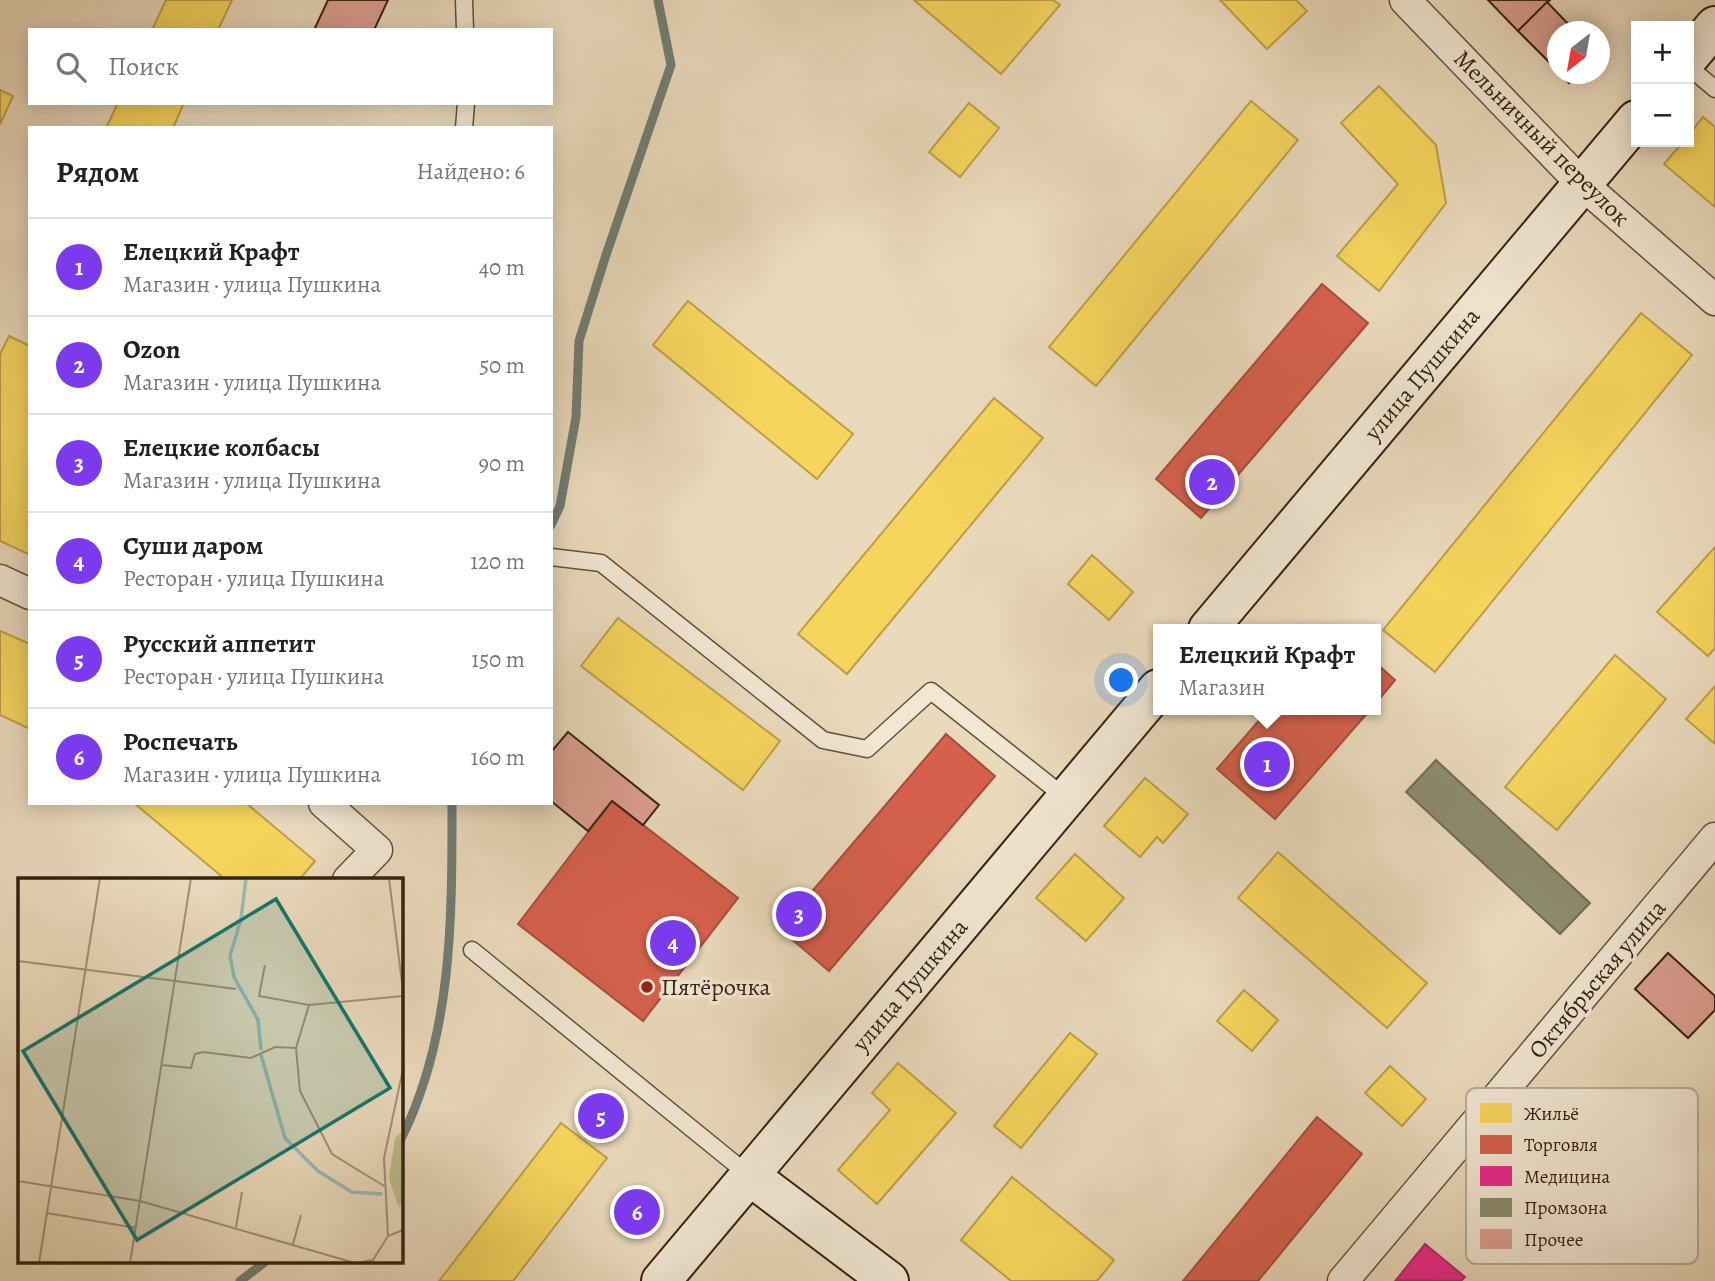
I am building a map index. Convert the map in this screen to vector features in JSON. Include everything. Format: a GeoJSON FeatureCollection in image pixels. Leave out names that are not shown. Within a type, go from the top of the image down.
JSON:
{"type":"FeatureCollection","features":[{"type":"Feature","properties":{"kind":"street","name":"Мельничный переулок"},"geometry":{"type":"LineString","coordinates":[[1405,0],[1582,184],[1715,300]]}},
{"type":"Feature","properties":{"kind":"street"},"geometry":{"type":"LineString","coordinates":[[1694,51],[1715,26]]}},
{"type":"Feature","properties":{"kind":"street","name":"улица Пушкина"},"geometry":{"type":"LineString","coordinates":[[1212,624],[1631,126]]}},
{"type":"Feature","properties":{"kind":"street"},"geometry":{"type":"LineString","coordinates":[[0,580],[28,593]]}},
{"type":"Feature","properties":{"kind":"street","name":"улица Пушкина"},"geometry":{"type":"LineString","coordinates":[[661,1281],[1153,695]]}},
{"type":"Feature","properties":{"kind":"street"},"geometry":{"type":"LineString","coordinates":[[326,805],[377,850],[350,878]]}},
{"type":"Feature","properties":{"kind":"street","name":"Октябрьская улица"},"geometry":{"type":"LineString","coordinates":[[1505,1088],[1715,838]]}},
{"type":"Feature","properties":{"kind":"street","name":"Октябрьская улица"},"geometry":{"type":"LineString","coordinates":[[1343,1281],[1466,1135]]}},
{"type":"Feature","properties":{"kind":"street"},"geometry":{"type":"LineString","coordinates":[[750,1176],[889,1281]]}},
{"type":"Feature","properties":{"kind":"lane"},"geometry":{"type":"LineString","coordinates":[[464,0],[465,28]]}},
{"type":"Feature","properties":{"kind":"lane"},"geometry":{"type":"LineString","coordinates":[[1694,71],[1715,89]]}},
{"type":"Feature","properties":{"kind":"lane"},"geometry":{"type":"LineString","coordinates":[[464,126],[466,105]]}},
{"type":"Feature","properties":{"kind":"lane"},"geometry":{"type":"LineString","coordinates":[[553,557],[601,563],[823,740],[867,749],[931,691],[1066,798]]}},
{"type":"Feature","properties":{"kind":"lane"},"geometry":{"type":"LineString","coordinates":[[472,950],[750,1176]]}},
{"type":"Feature","properties":{"kind":"building: Жильё"},"geometry":{"type":"Polygon","coordinates":[[[166,0],[232,0],[219,28],[153,28],[166,0]]]}},
{"type":"Feature","properties":{"kind":"building: Жильё"},"geometry":{"type":"Polygon","coordinates":[[[914,0],[1053,0],[1060,5],[1001,74],[914,0]]]}},
{"type":"Feature","properties":{"kind":"building: Жильё"},"geometry":{"type":"Polygon","coordinates":[[[1220,0],[1296,0],[1307,11],[1267,49],[1220,0]]]}},
{"type":"Feature","properties":{"kind":"building: Жильё"},"geometry":{"type":"Polygon","coordinates":[[[1379,86],[1436,145],[1446,203],[1379,291],[1337,256],[1398,184],[1341,123],[1379,86]]]}},
{"type":"Feature","properties":{"kind":"building: Жильё"},"geometry":{"type":"Polygon","coordinates":[[[0,90],[13,96],[0,124],[0,90]]]}},
{"type":"Feature","properties":{"kind":"building: Жильё"},"geometry":{"type":"Polygon","coordinates":[[[1251,101],[1298,140],[1096,386],[1049,347],[1251,101]]]}},
{"type":"Feature","properties":{"kind":"building: Жильё"},"geometry":{"type":"Polygon","coordinates":[[[969,103],[999,128],[960,177],[929,152],[969,103]]]}},
{"type":"Feature","properties":{"kind":"building: Жильё"},"geometry":{"type":"Polygon","coordinates":[[[117,105],[183,105],[174,126],[107,126],[117,105]]]}},
{"type":"Feature","properties":{"kind":"building: Жильё"},"geometry":{"type":"Polygon","coordinates":[[[1703,117],[1715,127],[1715,207],[1664,164],[1679,147],[1694,147],[1694,129],[1703,117]]]}},
{"type":"Feature","properties":{"kind":"building: Жильё"},"geometry":{"type":"Polygon","coordinates":[[[688,301],[853,434],[817,479],[653,345],[688,301]]]}},
{"type":"Feature","properties":{"kind":"building: Жильё"},"geometry":{"type":"Polygon","coordinates":[[[1641,313],[1692,355],[1435,672],[1383,630],[1641,313]]]}},
{"type":"Feature","properties":{"kind":"building: Жильё"},"geometry":{"type":"Polygon","coordinates":[[[9,336],[28,345],[28,554],[0,541],[0,354],[9,336]]]}},
{"type":"Feature","properties":{"kind":"building: Жильё"},"geometry":{"type":"Polygon","coordinates":[[[994,398],[1043,438],[847,674],[798,634],[994,398]]]}},
{"type":"Feature","properties":{"kind":"building: Жильё"},"geometry":{"type":"Polygon","coordinates":[[[1715,547],[1715,648],[1708,656],[1657,612],[1715,547]]]}},
{"type":"Feature","properties":{"kind":"building: Жильё"},"geometry":{"type":"Polygon","coordinates":[[[1092,555],[1133,592],[1109,620],[1068,584],[1092,555]]]}},
{"type":"Feature","properties":{"kind":"building: Жильё"},"geometry":{"type":"Polygon","coordinates":[[[618,618],[780,741],[743,790],[581,666],[618,618]]]}},
{"type":"Feature","properties":{"kind":"building: Жильё"},"geometry":{"type":"Polygon","coordinates":[[[0,631],[28,643],[28,728],[0,715],[0,631]]]}},
{"type":"Feature","properties":{"kind":"building: Жильё"},"geometry":{"type":"Polygon","coordinates":[[[1615,655],[1666,699],[1557,830],[1505,787],[1615,655]]]}},
{"type":"Feature","properties":{"kind":"building: Жильё"},"geometry":{"type":"Polygon","coordinates":[[[1715,686],[1715,744],[1686,719],[1715,686]]]}},
{"type":"Feature","properties":{"kind":"building: Жильё"},"geometry":{"type":"Polygon","coordinates":[[[1145,778],[1188,814],[1163,843],[1157,837],[1140,857],[1104,826],[1145,778]]]}},
{"type":"Feature","properties":{"kind":"building: Жильё"},"geometry":{"type":"Polygon","coordinates":[[[136,805],[248,805],[315,861],[301,878],[224,878],[136,805]]]}},
{"type":"Feature","properties":{"kind":"building: Жильё"},"geometry":{"type":"Polygon","coordinates":[[[1278,852],[1427,983],[1387,1028],[1238,898],[1278,852]]]}},
{"type":"Feature","properties":{"kind":"building: Жильё"},"geometry":{"type":"Polygon","coordinates":[[[1075,854],[1124,898],[1086,941],[1036,898],[1075,854]]]}},
{"type":"Feature","properties":{"kind":"building: Жильё"},"geometry":{"type":"Polygon","coordinates":[[[1244,990],[1278,1020],[1252,1051],[1217,1021],[1244,990]]]}},
{"type":"Feature","properties":{"kind":"building: Жильё"},"geometry":{"type":"Polygon","coordinates":[[[1070,1033],[1097,1054],[1021,1148],[994,1126],[1070,1033]]]}},
{"type":"Feature","properties":{"kind":"building: Жильё"},"geometry":{"type":"Polygon","coordinates":[[[898,1063],[956,1113],[877,1204],[838,1170],[890,1110],[872,1093],[898,1063]]]}},
{"type":"Feature","properties":{"kind":"building: Жильё"},"geometry":{"type":"Polygon","coordinates":[[[1390,1066],[1426,1099],[1402,1126],[1365,1093],[1390,1066]]]}},
{"type":"Feature","properties":{"kind":"building: Жильё"},"geometry":{"type":"Polygon","coordinates":[[[561,1123],[607,1158],[513,1281],[439,1281],[561,1123]]]}},
{"type":"Feature","properties":{"kind":"building: Жильё"},"geometry":{"type":"Polygon","coordinates":[[[1012,1177],[1114,1260],[1097,1281],[1011,1281],[961,1240],[1012,1177]]]}},
{"type":"Feature","properties":{"kind":"building: Торговля"},"geometry":{"type":"Polygon","coordinates":[[[1322,284],[1368,323],[1201,518],[1156,479],[1322,284]]]}},
{"type":"Feature","properties":{"kind":"building: Торговля"},"geometry":{"type":"Polygon","coordinates":[[[1381,667],[1395,680],[1381,697],[1381,667]]]}},
{"type":"Feature","properties":{"kind":"building: Торговля"},"geometry":{"type":"Polygon","coordinates":[[[1264,715],[1366,715],[1275,819],[1217,769],[1264,715]]]}},
{"type":"Feature","properties":{"kind":"building: Торговля"},"geometry":{"type":"Polygon","coordinates":[[[946,734],[995,776],[829,971],[780,929],[946,734]]]}},
{"type":"Feature","properties":{"kind":"building: Торговля"},"geometry":{"type":"Polygon","coordinates":[[[612,801],[738,898],[643,1021],[518,924],[612,801]]]}},
{"type":"Feature","properties":{"kind":"building: Торговля"},"geometry":{"type":"Polygon","coordinates":[[[1317,1117],[1362,1154],[1258,1281],[1183,1281],[1317,1117]]]}},
{"type":"Feature","properties":{"kind":"building: Медицина"},"geometry":{"type":"Polygon","coordinates":[[[1425,1244],[1465,1277],[1461,1281],[1396,1280],[1425,1244]]]}},
{"type":"Feature","properties":{"kind":"building: Промзона"},"geometry":{"type":"Polygon","coordinates":[[[1436,760],[1590,903],[1560,934],[1406,792],[1436,760]]]}},
{"type":"Feature","properties":{"kind":"building: Прочее"},"geometry":{"type":"Polygon","coordinates":[[[328,0],[388,0],[375,28],[315,28],[328,0]]]}},
{"type":"Feature","properties":{"kind":"building: Прочее"},"geometry":{"type":"Polygon","coordinates":[[[1488,0],[1550,0],[1518,31],[1488,0]]]}},
{"type":"Feature","properties":{"kind":"building: Прочее"},"geometry":{"type":"Polygon","coordinates":[[[1547,2],[1565,21],[1547,21],[1547,60],[1518,31],[1547,2]]]}},
{"type":"Feature","properties":{"kind":"building: Прочее"},"geometry":{"type":"Polygon","coordinates":[[[568,732],[659,805],[643,825],[612,801],[588,831],[553,803],[553,750],[568,732]]]}},
{"type":"Feature","properties":{"kind":"building: Прочее"},"geometry":{"type":"Polygon","coordinates":[[[1668,953],[1715,996],[1715,1010],[1688,1038],[1635,989],[1668,953]]]}},
{"type":"Feature","properties":{"kind":"waterway"},"geometry":{"type":"LineString","coordinates":[[553,521],[560,506],[576,417],[579,341],[671,65],[658,0]]}},
{"type":"Feature","properties":{"kind":"waterway"},"geometry":{"type":"LineString","coordinates":[[402,1137],[431,1059],[440,1017],[450,932],[452,805]]}},
{"type":"Feature","properties":{"kind":"waterway"},"geometry":{"type":"LineString","coordinates":[[240,1281],[262,1264]]}},
{"type":"Feature","properties":{"kind":"place","name":"Ozon"},"geometry":{"type":"Point","coordinates":[1212,482]}},
{"type":"Feature","properties":{"kind":"place","name":"Елецкий Крафт"},"geometry":{"type":"Point","coordinates":[1267,764]}},
{"type":"Feature","properties":{"kind":"place","name":"Елецкие колбасы"},"geometry":{"type":"Point","coordinates":[799,914]}},
{"type":"Feature","properties":{"kind":"place","name":"Суши даром"},"geometry":{"type":"Point","coordinates":[673,943]}},
{"type":"Feature","properties":{"kind":"place","name":"Пятёрочка"},"geometry":{"type":"Point","coordinates":[647,987]}},
{"type":"Feature","properties":{"kind":"place","name":"Русский аппетит"},"geometry":{"type":"Point","coordinates":[601,1116]}},
{"type":"Feature","properties":{"kind":"place","name":"Роспечать"},"geometry":{"type":"Point","coordinates":[637,1212]}}]}
